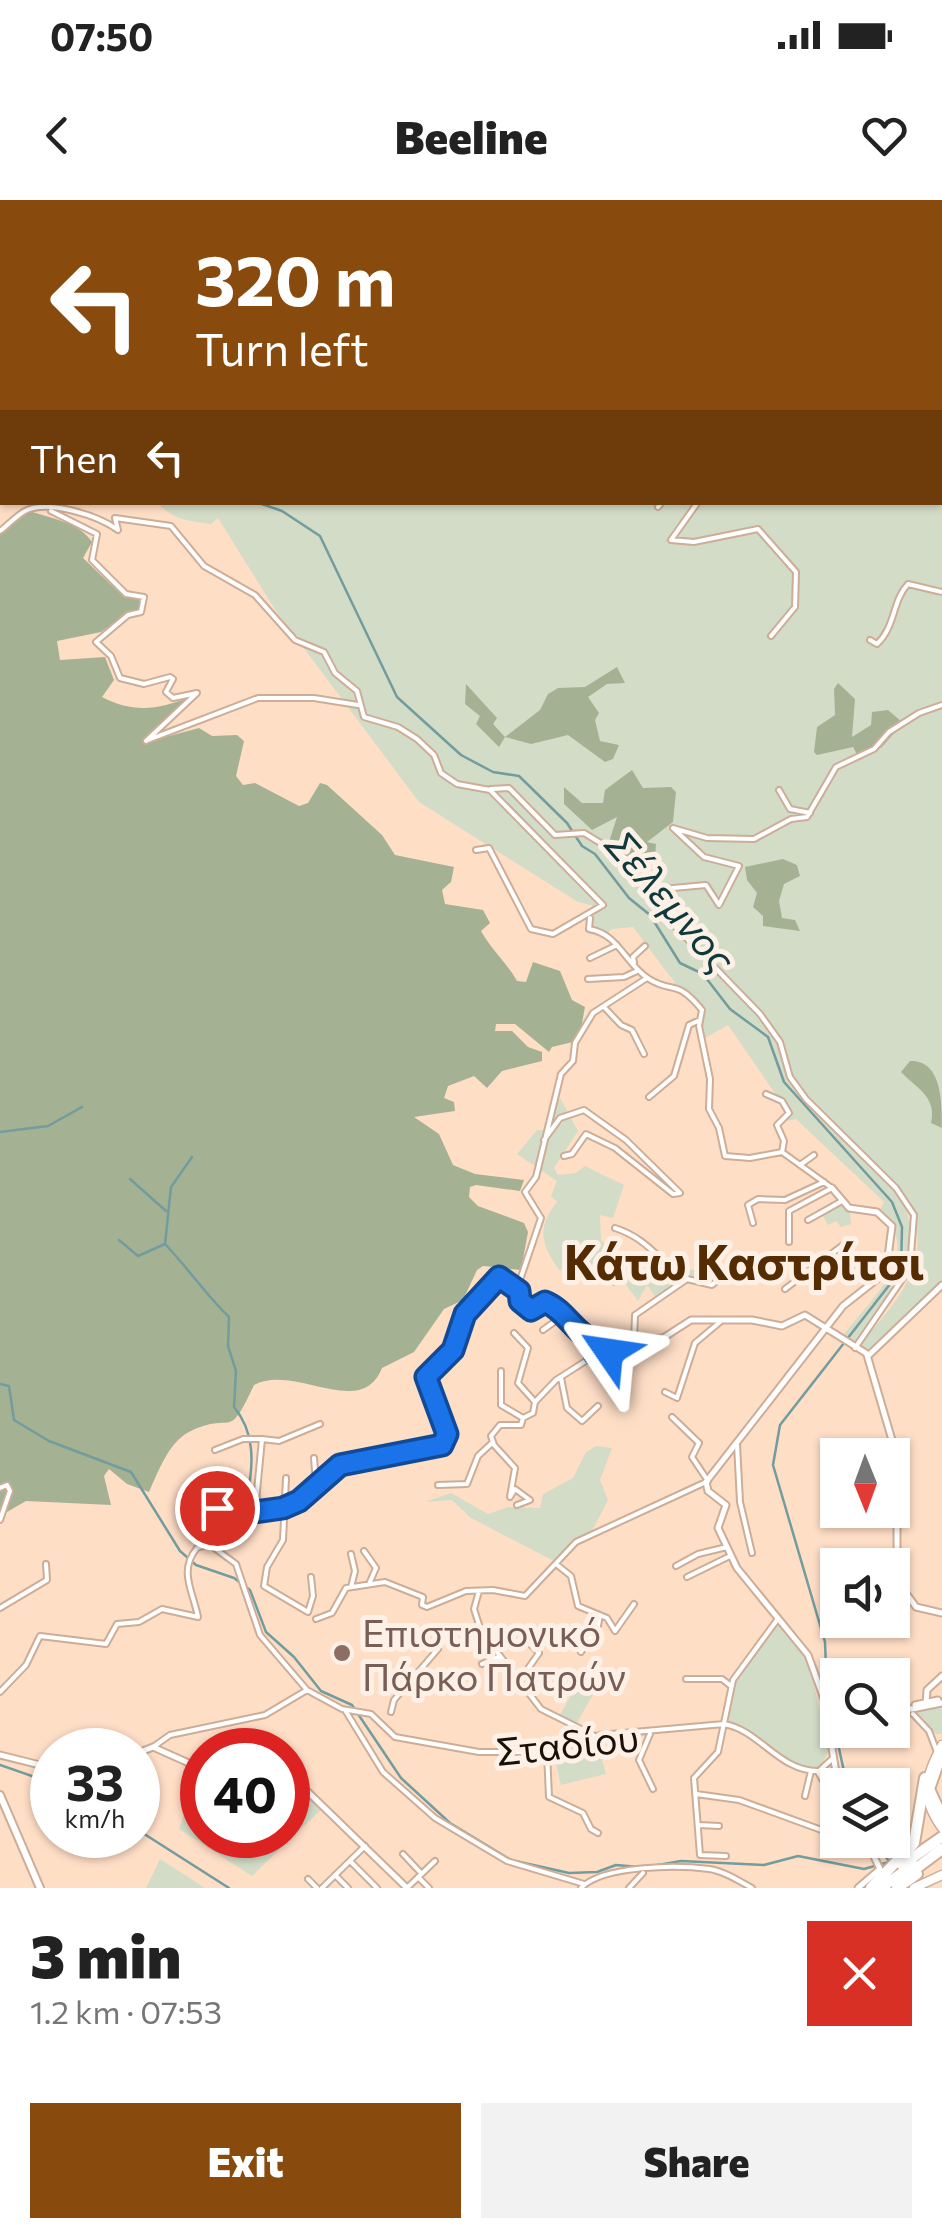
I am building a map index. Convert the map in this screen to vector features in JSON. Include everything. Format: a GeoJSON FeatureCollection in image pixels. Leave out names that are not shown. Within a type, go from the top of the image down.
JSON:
{"type":"FeatureCollection","features":[{"type":"Feature","properties":{"kind":"highway"},"geometry":{"type":"LineString","coordinates":[[940,1757],[929,1789],[942,1817]]}},
{"type":"Feature","properties":{"kind":"highway"},"geometry":{"type":"LineString","coordinates":[[871,1885],[914,1842],[926,1778]]}},
{"type":"Feature","properties":{"kind":"highway"},"geometry":{"type":"LineString","coordinates":[[871,1885],[942,1846]]}},
{"type":"Feature","properties":{"kind":"highway"},"geometry":{"type":"LineString","coordinates":[[881,1888],[942,1846]]}},
{"type":"Feature","properties":{"kind":"highway"},"geometry":{"type":"LineString","coordinates":[[889,1888],[942,1846]]}},
{"type":"Feature","properties":{"kind":"highway"},"geometry":{"type":"LineString","coordinates":[[897,1888],[942,1846]]}},
{"type":"Feature","properties":{"kind":"main road"},"geometry":{"type":"LineString","coordinates":[[942,1741],[940,1757],[926,1778],[928,1805],[942,1828]]}},
{"type":"Feature","properties":{"kind":"main road"},"geometry":{"type":"LineString","coordinates":[[0,1795],[40,1888]]}},
{"type":"Feature","properties":{"kind":"main road"},"geometry":{"type":"LineString","coordinates":[[914,1888],[942,1878]]}},
{"type":"Feature","properties":{"kind":"main road"},"geometry":{"type":"LineString","coordinates":[[927,1888],[942,1878]]}},
{"type":"Feature","properties":{"kind":"street"},"geometry":{"type":"LineString","coordinates":[[696,505],[671,540],[694,542],[758,529],[796,572],[796,608],[771,636]]}},
{"type":"Feature","properties":{"kind":"street"},"geometry":{"type":"LineString","coordinates":[[0,531],[28,510],[42,508],[74,513],[118,530],[115,518],[171,526],[204,566],[255,595],[296,640],[324,652],[335,673],[357,691],[364,718],[398,727],[423,743],[441,773],[456,784],[490,790],[509,788],[555,835],[584,833],[638,866],[673,926],[760,1014],[780,1042],[790,1078],[804,1097],[896,1188],[914,1215],[910,1268],[853,1346]]}},
{"type":"Feature","properties":{"kind":"street"},"geometry":{"type":"LineString","coordinates":[[42,508],[96,534],[92,560],[126,594],[144,598],[141,612],[128,615],[96,642],[111,656],[120,678],[144,684],[172,677],[166,692],[173,698],[197,692],[145,740],[258,698],[314,698],[358,705]]}},
{"type":"Feature","properties":{"kind":"street"},"geometry":{"type":"LineString","coordinates":[[870,640],[876,644],[888,633],[904,586],[920,584],[942,592]]}},
{"type":"Feature","properties":{"kind":"street"},"geometry":{"type":"LineString","coordinates":[[652,890],[706,885],[717,905],[740,870],[738,864],[704,857],[673,828],[707,838],[754,838],[810,812],[836,767],[874,749],[889,732],[919,713],[942,705]]}},
{"type":"Feature","properties":{"kind":"street"},"geometry":{"type":"LineString","coordinates":[[351,1587],[392,1584],[424,1598],[422,1605],[428,1607],[452,1594],[479,1591],[526,1595],[576,1542],[707,1481],[843,1306],[886,1272],[892,1226],[877,1212],[851,1210],[832,1188],[782,1152],[750,1158],[724,1155],[720,1128],[709,1111],[710,1079],[700,1020],[702,1010],[682,988],[648,978],[604,932],[589,929],[602,902],[490,790]]}},
{"type":"Feature","properties":{"kind":"street"},"geometry":{"type":"LineString","coordinates":[[779,790],[792,810],[810,812]]}},
{"type":"Feature","properties":{"kind":"street"},"geometry":{"type":"LineString","coordinates":[[476,850],[489,848],[530,929],[552,934],[593,914]]}},
{"type":"Feature","properties":{"kind":"street"},"geometry":{"type":"LineString","coordinates":[[590,958],[617,945]]}},
{"type":"Feature","properties":{"kind":"street"},"geometry":{"type":"LineString","coordinates":[[637,968],[633,956],[645,946]]}},
{"type":"Feature","properties":{"kind":"street"},"geometry":{"type":"LineString","coordinates":[[588,979],[622,978],[637,968]]}},
{"type":"Feature","properties":{"kind":"street"},"geometry":{"type":"LineString","coordinates":[[595,1354],[592,1340],[578,1333],[564,1315],[545,1302],[531,1310],[520,1301],[519,1291],[541,1218],[524,1192],[536,1177],[561,1074],[572,1063],[574,1045],[592,1013],[648,978]]}},
{"type":"Feature","properties":{"kind":"street"},"geometry":{"type":"LineString","coordinates":[[604,1007],[621,1025],[632,1030],[644,1054]]}},
{"type":"Feature","properties":{"kind":"street"},"geometry":{"type":"LineString","coordinates":[[650,1097],[674,1076],[688,1027],[700,1020]]}},
{"type":"Feature","properties":{"kind":"street"},"geometry":{"type":"LineString","coordinates":[[766,1094],[782,1100],[789,1113],[778,1125],[784,1141],[782,1152]]}},
{"type":"Feature","properties":{"kind":"street"},"geometry":{"type":"LineString","coordinates":[[543,1141],[558,1120],[583,1110],[626,1140],[680,1194],[615,1148],[586,1134],[572,1154],[564,1156]]}},
{"type":"Feature","properties":{"kind":"street"},"geometry":{"type":"LineString","coordinates":[[800,1165],[814,1155]]}},
{"type":"Feature","properties":{"kind":"street"},"geometry":{"type":"LineString","coordinates":[[753,1223],[748,1205],[758,1199],[785,1200],[824,1182]]}},
{"type":"Feature","properties":{"kind":"street"},"geometry":{"type":"LineString","coordinates":[[790,1242],[789,1212],[832,1188]]}},
{"type":"Feature","properties":{"kind":"street"},"geometry":{"type":"LineString","coordinates":[[808,1220],[842,1201]]}},
{"type":"Feature","properties":{"kind":"street"},"geometry":{"type":"LineString","coordinates":[[614,1228],[645,1240],[663,1262],[687,1279],[712,1285],[726,1273],[764,1266]]}},
{"type":"Feature","properties":{"kind":"street"},"geometry":{"type":"LineString","coordinates":[[785,1288],[843,1245],[850,1253],[851,1272],[873,1284]]}},
{"type":"Feature","properties":{"kind":"street"},"geometry":{"type":"LineString","coordinates":[[0,1692],[26,1665],[40,1636],[73,1643],[110,1644],[117,1624],[139,1622],[162,1609],[198,1616],[186,1579],[196,1548],[209,1544],[196,1522],[198,1512],[217,1508],[255,1512],[283,1508],[346,1463],[434,1448],[446,1441],[426,1377],[453,1350],[465,1314],[499,1277],[519,1291]]}},
{"type":"Feature","properties":{"kind":"street"},"geometry":{"type":"LineString","coordinates":[[634,1341],[635,1314],[687,1279]]}},
{"type":"Feature","properties":{"kind":"street"},"geometry":{"type":"LineString","coordinates":[[867,1355],[942,1285]]}},
{"type":"Feature","properties":{"kind":"street"},"geometry":{"type":"LineString","coordinates":[[543,1330],[564,1315]]}},
{"type":"Feature","properties":{"kind":"street"},"geometry":{"type":"LineString","coordinates":[[438,1485],[466,1485],[478,1456],[492,1443],[495,1428],[521,1425],[523,1418],[533,1413],[535,1402],[595,1354],[634,1341],[664,1338],[692,1320],[724,1319],[782,1326],[808,1315],[867,1355],[897,1458],[897,1580],[916,1607],[942,1613]]}},
{"type":"Feature","properties":{"kind":"street"},"geometry":{"type":"LineString","coordinates":[[665,1392],[677,1398],[695,1343],[724,1319]]}},
{"type":"Feature","properties":{"kind":"street"},"geometry":{"type":"LineString","coordinates":[[514,1333],[528,1348],[518,1383],[535,1402]]}},
{"type":"Feature","properties":{"kind":"street"},"geometry":{"type":"LineString","coordinates":[[501,1371],[505,1393],[501,1405],[523,1418]]}},
{"type":"Feature","properties":{"kind":"street"},"geometry":{"type":"LineString","coordinates":[[561,1378],[567,1408],[582,1422],[598,1406]]}},
{"type":"Feature","properties":{"kind":"street"},"geometry":{"type":"LineString","coordinates":[[672,1417],[699,1442],[692,1458],[707,1481],[708,1491],[726,1506],[718,1528],[730,1556],[808,1655],[820,1688]]}},
{"type":"Feature","properties":{"kind":"street"},"geometry":{"type":"LineString","coordinates":[[215,1450],[248,1438],[279,1441],[320,1424]]}},
{"type":"Feature","properties":{"kind":"street"},"geometry":{"type":"LineString","coordinates":[[255,1512],[262,1440]]}},
{"type":"Feature","properties":{"kind":"street"},"geometry":{"type":"LineString","coordinates":[[492,1443],[515,1468],[510,1497],[515,1489],[530,1500],[517,1505]]}},
{"type":"Feature","properties":{"kind":"street"},"geometry":{"type":"LineString","coordinates":[[737,1444],[740,1502],[752,1553]]}},
{"type":"Feature","properties":{"kind":"street"},"geometry":{"type":"LineString","coordinates":[[314,1458],[316,1486]]}},
{"type":"Feature","properties":{"kind":"street"},"geometry":{"type":"LineString","coordinates":[[286,1478],[283,1540],[267,1567],[264,1586],[308,1612],[313,1596],[311,1577]]}},
{"type":"Feature","properties":{"kind":"street"},"geometry":{"type":"LineString","coordinates":[[0,1488],[5,1485],[10,1490],[0,1520]]}},
{"type":"Feature","properties":{"kind":"street","name":"Σταδίου"},"geometry":{"type":"LineString","coordinates":[[209,1544],[234,1562],[260,1635],[308,1690],[347,1710],[374,1716],[392,1736],[482,1753],[547,1752],[596,1736],[650,1734],[724,1724]]}},
{"type":"Feature","properties":{"kind":"street"},"geometry":{"type":"LineString","coordinates":[[676,1566],[698,1554],[727,1548]]}},
{"type":"Feature","properties":{"kind":"street"},"geometry":{"type":"LineString","coordinates":[[364,1550],[376,1568],[369,1584]]}},
{"type":"Feature","properties":{"kind":"street"},"geometry":{"type":"LineString","coordinates":[[316,1619],[330,1614],[351,1587],[355,1571],[352,1554]]}},
{"type":"Feature","properties":{"kind":"street"},"geometry":{"type":"LineString","coordinates":[[687,1577],[730,1556]]}},
{"type":"Feature","properties":{"kind":"street"},"geometry":{"type":"LineString","coordinates":[[554,1562],[571,1576],[578,1606],[607,1618],[615,1631],[634,1604]]}},
{"type":"Feature","properties":{"kind":"street"},"geometry":{"type":"LineString","coordinates":[[0,1608],[46,1580],[46,1564]]}},
{"type":"Feature","properties":{"kind":"street"},"geometry":{"type":"LineString","coordinates":[[479,1591],[475,1616],[500,1656],[547,1715],[596,1736]]}},
{"type":"Feature","properties":{"kind":"street"},"geometry":{"type":"LineString","coordinates":[[581,1652],[598,1626],[600,1615]]}},
{"type":"Feature","properties":{"kind":"street"},"geometry":{"type":"LineString","coordinates":[[726,1856],[700,1855],[694,1778],[716,1757],[731,1686],[762,1635],[777,1620]]}},
{"type":"Feature","properties":{"kind":"street"},"geometry":{"type":"LineString","coordinates":[[520,1680],[540,1653],[527,1640]]}},
{"type":"Feature","properties":{"kind":"street"},"geometry":{"type":"LineString","coordinates":[[391,1712],[392,1703],[438,1649]]}},
{"type":"Feature","properties":{"kind":"street"},"geometry":{"type":"LineString","coordinates":[[482,1664],[500,1656]]}},
{"type":"Feature","properties":{"kind":"street"},"geometry":{"type":"LineString","coordinates":[[926,1703],[931,1687],[942,1678]]}},
{"type":"Feature","properties":{"kind":"street"},"geometry":{"type":"LineString","coordinates":[[686,1680],[722,1679],[731,1686]]}},
{"type":"Feature","properties":{"kind":"street"},"geometry":{"type":"LineString","coordinates":[[910,1705],[941,1701],[931,1687]]}},
{"type":"Feature","properties":{"kind":"street"},"geometry":{"type":"LineString","coordinates":[[160,1741],[170,1735],[265,1715],[308,1690]]}},
{"type":"Feature","properties":{"kind":"street"},"geometry":{"type":"LineString","coordinates":[[347,1710],[383,1772],[435,1818],[507,1861],[582,1886],[616,1870],[709,1869],[752,1888]]}},
{"type":"Feature","properties":{"kind":"street"},"geometry":{"type":"LineString","coordinates":[[913,1714],[942,1741]]}},
{"type":"Feature","properties":{"kind":"street"},"geometry":{"type":"LineString","coordinates":[[724,1724],[742,1730],[782,1761],[814,1771],[820,1780]]}},
{"type":"Feature","properties":{"kind":"street"},"geometry":{"type":"LineString","coordinates":[[650,1734],[639,1760],[652,1789]]}},
{"type":"Feature","properties":{"kind":"street"},"geometry":{"type":"LineString","coordinates":[[932,1735],[940,1757],[934,1792],[942,1806]]}},
{"type":"Feature","properties":{"kind":"street"},"geometry":{"type":"LineString","coordinates":[[831,1748],[835,1768]]}},
{"type":"Feature","properties":{"kind":"street"},"geometry":{"type":"LineString","coordinates":[[547,1752],[549,1798],[581,1811],[591,1829],[598,1833]]}},
{"type":"Feature","properties":{"kind":"street"},"geometry":{"type":"LineString","coordinates":[[0,1755],[30,1759]]}},
{"type":"Feature","properties":{"kind":"street"},"geometry":{"type":"LineString","coordinates":[[805,1796],[814,1771],[833,1758]]}},
{"type":"Feature","properties":{"kind":"street"},"geometry":{"type":"LineString","coordinates":[[310,1794],[407,1888],[435,1861]]}},
{"type":"Feature","properties":{"kind":"street"},"geometry":{"type":"LineString","coordinates":[[696,1794],[739,1800],[820,1830]]}},
{"type":"Feature","properties":{"kind":"street"},"geometry":{"type":"LineString","coordinates":[[792,1820],[797,1808]]}},
{"type":"Feature","properties":{"kind":"street"},"geometry":{"type":"LineString","coordinates":[[699,1825],[719,1826]]}},
{"type":"Feature","properties":{"kind":"street"},"geometry":{"type":"LineString","coordinates":[[308,1879],[320,1888],[365,1846]]}},
{"type":"Feature","properties":{"kind":"street"},"geometry":{"type":"LineString","coordinates":[[403,1854],[429,1888]]}},
{"type":"Feature","properties":{"kind":"street"},"geometry":{"type":"LineString","coordinates":[[858,1888],[871,1885],[880,1863],[877,1858]]}},
{"type":"Feature","properties":{"kind":"street"},"geometry":{"type":"LineString","coordinates":[[350,1861],[377,1888]]}},
{"type":"Feature","properties":{"kind":"street"},"geometry":{"type":"LineString","coordinates":[[630,1888],[644,1871]]}},
{"type":"Feature","properties":{"kind":"street"},"geometry":{"type":"LineString","coordinates":[[335,1875],[348,1888]]}},
{"type":"Feature","properties":{"kind":"green space"},"geometry":{"type":"Polygon","coordinates":[[[160,505],[942,505],[942,1283],[873,1350],[858,1346],[899,1296],[915,1262],[916,1222],[909,1200],[899,1198],[909,1218],[909,1256],[892,1292],[856,1344],[844,1334],[880,1290],[896,1259],[893,1227],[880,1211],[884,1202],[796,1119],[787,1121],[781,1102],[728,1025],[700,1041],[699,1009],[673,986],[675,982],[633,927],[612,929],[604,936],[588,934],[585,922],[602,908],[578,902],[419,802],[276,611],[218,518],[211,524],[170,513],[160,505]]]}},
{"type":"Feature","properties":{"kind":"green space"},"geometry":{"type":"Polygon","coordinates":[[[30,511],[72,525],[86,535],[92,542],[83,558],[125,598],[138,597],[141,604],[138,613],[121,618],[101,632],[57,641],[60,660],[105,657],[114,680],[102,697],[125,706],[157,707],[191,697],[143,743],[199,728],[212,736],[237,735],[244,741],[236,776],[243,785],[255,783],[299,806],[308,803],[320,783],[327,785],[382,835],[395,855],[454,867],[451,882],[442,890],[445,904],[483,910],[490,923],[481,931],[517,981],[526,982],[533,962],[560,971],[572,1000],[585,1007],[580,1034],[573,1042],[552,1047],[549,1052],[515,1024],[496,1024],[495,1031],[512,1031],[528,1047],[542,1052],[542,1061],[502,1071],[487,1088],[474,1076],[448,1086],[444,1098],[454,1102],[455,1111],[414,1117],[439,1134],[453,1165],[475,1174],[524,1180],[520,1191],[476,1185],[470,1187],[469,1197],[478,1206],[524,1223],[528,1232],[521,1270],[483,1266],[477,1270],[463,1300],[444,1309],[414,1352],[382,1368],[372,1383],[359,1390],[270,1380],[254,1385],[233,1420],[189,1432],[176,1443],[149,1492],[127,1484],[109,1469],[104,1476],[111,1505],[26,1501],[0,1516],[0,529],[30,511]]]}},
{"type":"Feature","properties":{"kind":"green space"},"geometry":{"type":"Polygon","coordinates":[[[617,667],[625,683],[607,684],[588,697],[599,713],[595,720],[600,741],[619,745],[613,759],[605,762],[568,735],[531,744],[505,737],[540,710],[548,694],[558,688],[585,687],[617,667]]]}},
{"type":"Feature","properties":{"kind":"green space"},"geometry":{"type":"Polygon","coordinates":[[[838,683],[855,699],[852,737],[871,725],[872,712],[888,710],[903,723],[882,747],[860,760],[853,747],[817,755],[814,752],[817,727],[835,715],[834,689],[838,683]]]}},
{"type":"Feature","properties":{"kind":"green space"},"geometry":{"type":"Polygon","coordinates":[[[466,684],[497,718],[493,724],[505,737],[499,747],[476,724],[480,716],[465,704],[466,684]]]}},
{"type":"Feature","properties":{"kind":"green space"},"geometry":{"type":"Polygon","coordinates":[[[632,770],[643,788],[671,787],[676,792],[673,822],[647,842],[656,844],[655,856],[646,866],[608,845],[617,817],[592,830],[564,804],[564,787],[582,803],[603,803],[605,790],[632,770]]]}},
{"type":"Feature","properties":{"kind":"green space"},"geometry":{"type":"Polygon","coordinates":[[[783,859],[797,865],[800,876],[784,884],[779,901],[782,918],[795,920],[800,931],[763,926],[763,916],[753,907],[757,893],[747,880],[745,867],[783,859]]]}},
{"type":"Feature","properties":{"kind":"green space"},"geometry":{"type":"Polygon","coordinates":[[[910,1061],[928,1067],[934,1075],[942,1128],[931,1123],[928,1099],[901,1072],[910,1061]]]}},
{"type":"Feature","properties":{"kind":"green space"},"geometry":{"type":"Polygon","coordinates":[[[560,1098],[578,1131],[554,1168],[558,1175],[576,1173],[585,1166],[624,1185],[613,1218],[600,1215],[601,1241],[651,1272],[711,1269],[714,1275],[710,1288],[686,1283],[659,1302],[647,1285],[638,1301],[624,1282],[613,1287],[605,1274],[574,1254],[560,1271],[544,1236],[546,1220],[557,1202],[551,1196],[557,1181],[517,1154],[537,1130],[544,1130],[560,1098]]]}},
{"type":"Feature","properties":{"kind":"green space"},"geometry":{"type":"Polygon","coordinates":[[[842,1205],[850,1213],[851,1224],[841,1227],[836,1221],[828,1225],[822,1214],[842,1205]]]}},
{"type":"Feature","properties":{"kind":"green space"},"geometry":{"type":"Polygon","coordinates":[[[596,1446],[612,1448],[600,1480],[608,1500],[591,1533],[554,1561],[471,1518],[452,1500],[425,1502],[451,1493],[488,1514],[508,1507],[540,1508],[543,1494],[573,1478],[586,1452],[596,1446]]]}},
{"type":"Feature","properties":{"kind":"green space"},"geometry":{"type":"Polygon","coordinates":[[[777,1623],[809,1663],[820,1711],[820,1748],[829,1750],[820,1768],[793,1763],[728,1722],[733,1683],[777,1623]]]}},
{"type":"Feature","properties":{"kind":"green space"},"geometry":{"type":"Polygon","coordinates":[[[583,1674],[600,1682],[574,1728],[557,1720],[583,1674]]]}},
{"type":"Feature","properties":{"kind":"green space"},"geometry":{"type":"Polygon","coordinates":[[[942,1706],[942,1734],[936,1734],[916,1711],[942,1706]]]}},
{"type":"Feature","properties":{"kind":"green space"},"geometry":{"type":"Polygon","coordinates":[[[598,1745],[606,1774],[561,1785],[554,1756],[598,1745]]]}},
{"type":"Feature","properties":{"kind":"green space"},"geometry":{"type":"Polygon","coordinates":[[[310,1797],[324,1807],[310,1820],[310,1797]]]}},
{"type":"Feature","properties":{"kind":"green space"},"geometry":{"type":"Polygon","coordinates":[[[224,1858],[271,1858],[252,1876],[224,1858]]]}},
{"type":"Feature","properties":{"kind":"green space"},"geometry":{"type":"Polygon","coordinates":[[[160,1859],[205,1888],[146,1888],[160,1859]]]}},
{"type":"Feature","properties":{"kind":"waterway","name":"Σέλεμνος"},"geometry":{"type":"LineString","coordinates":[[265,505],[282,511],[320,536],[397,697],[461,755],[493,772],[519,776],[567,823],[582,846],[595,854],[629,898],[650,915],[680,963],[703,974],[730,1009],[768,1037],[784,1082],[892,1202],[902,1227],[901,1270],[780,1425],[773,1465],[825,1642],[827,1694],[843,1768]]}},
{"type":"Feature","properties":{"kind":"waterway"},"geometry":{"type":"LineString","coordinates":[[0,1132],[48,1126],[82,1107]]}},
{"type":"Feature","properties":{"kind":"waterway"},"geometry":{"type":"LineString","coordinates":[[119,1240],[138,1256],[165,1244],[171,1187],[192,1157]]}},
{"type":"Feature","properties":{"kind":"waterway"},"geometry":{"type":"LineString","coordinates":[[130,1179],[166,1211]]}},
{"type":"Feature","properties":{"kind":"waterway"},"geometry":{"type":"LineString","coordinates":[[165,1244],[229,1317],[228,1346],[236,1371],[234,1407],[251,1447],[248,1491]]}},
{"type":"Feature","properties":{"kind":"waterway"},"geometry":{"type":"LineString","coordinates":[[0,1384],[9,1386],[14,1420],[49,1441],[131,1472],[180,1551],[196,1565],[234,1578],[250,1590],[266,1632],[294,1657],[321,1691],[352,1705],[401,1778],[450,1823],[511,1860],[569,1873],[597,1872],[616,1865],[639,1867]]}},
{"type":"Feature","properties":{"kind":"waterway"},"geometry":{"type":"LineString","coordinates":[[0,1765],[30,1775]]}},
{"type":"Feature","properties":{"kind":"waterway"},"geometry":{"type":"LineString","coordinates":[[160,1844],[229,1888]]}},
{"type":"Feature","properties":{"kind":"waterway"},"geometry":{"type":"LineString","coordinates":[[652,1866],[681,1861],[764,1865],[798,1856],[864,1869],[889,1862]]}},
{"type":"Feature","properties":{"kind":"place","name":"Επιστημονικό Πάρκο Πατρών"},"geometry":{"type":"Point","coordinates":[342,1653]}},
{"type":"Feature","properties":{"kind":"district","name":"Κάτω Καστρίτσι"},"geometry":{"type":"Point","coordinates":[744,1260]}},
{"type":"Feature","properties":{"kind":"route"},"geometry":{"type":"LineString","coordinates":[[217,1508],[255,1512],[283,1508],[299,1501],[340,1465],[442,1445],[447,1434],[426,1377],[453,1350],[465,1314],[499,1277],[519,1291],[520,1301],[531,1310],[545,1302],[558,1308],[578,1333],[592,1340],[595,1354],[609,1352]]}}]}
